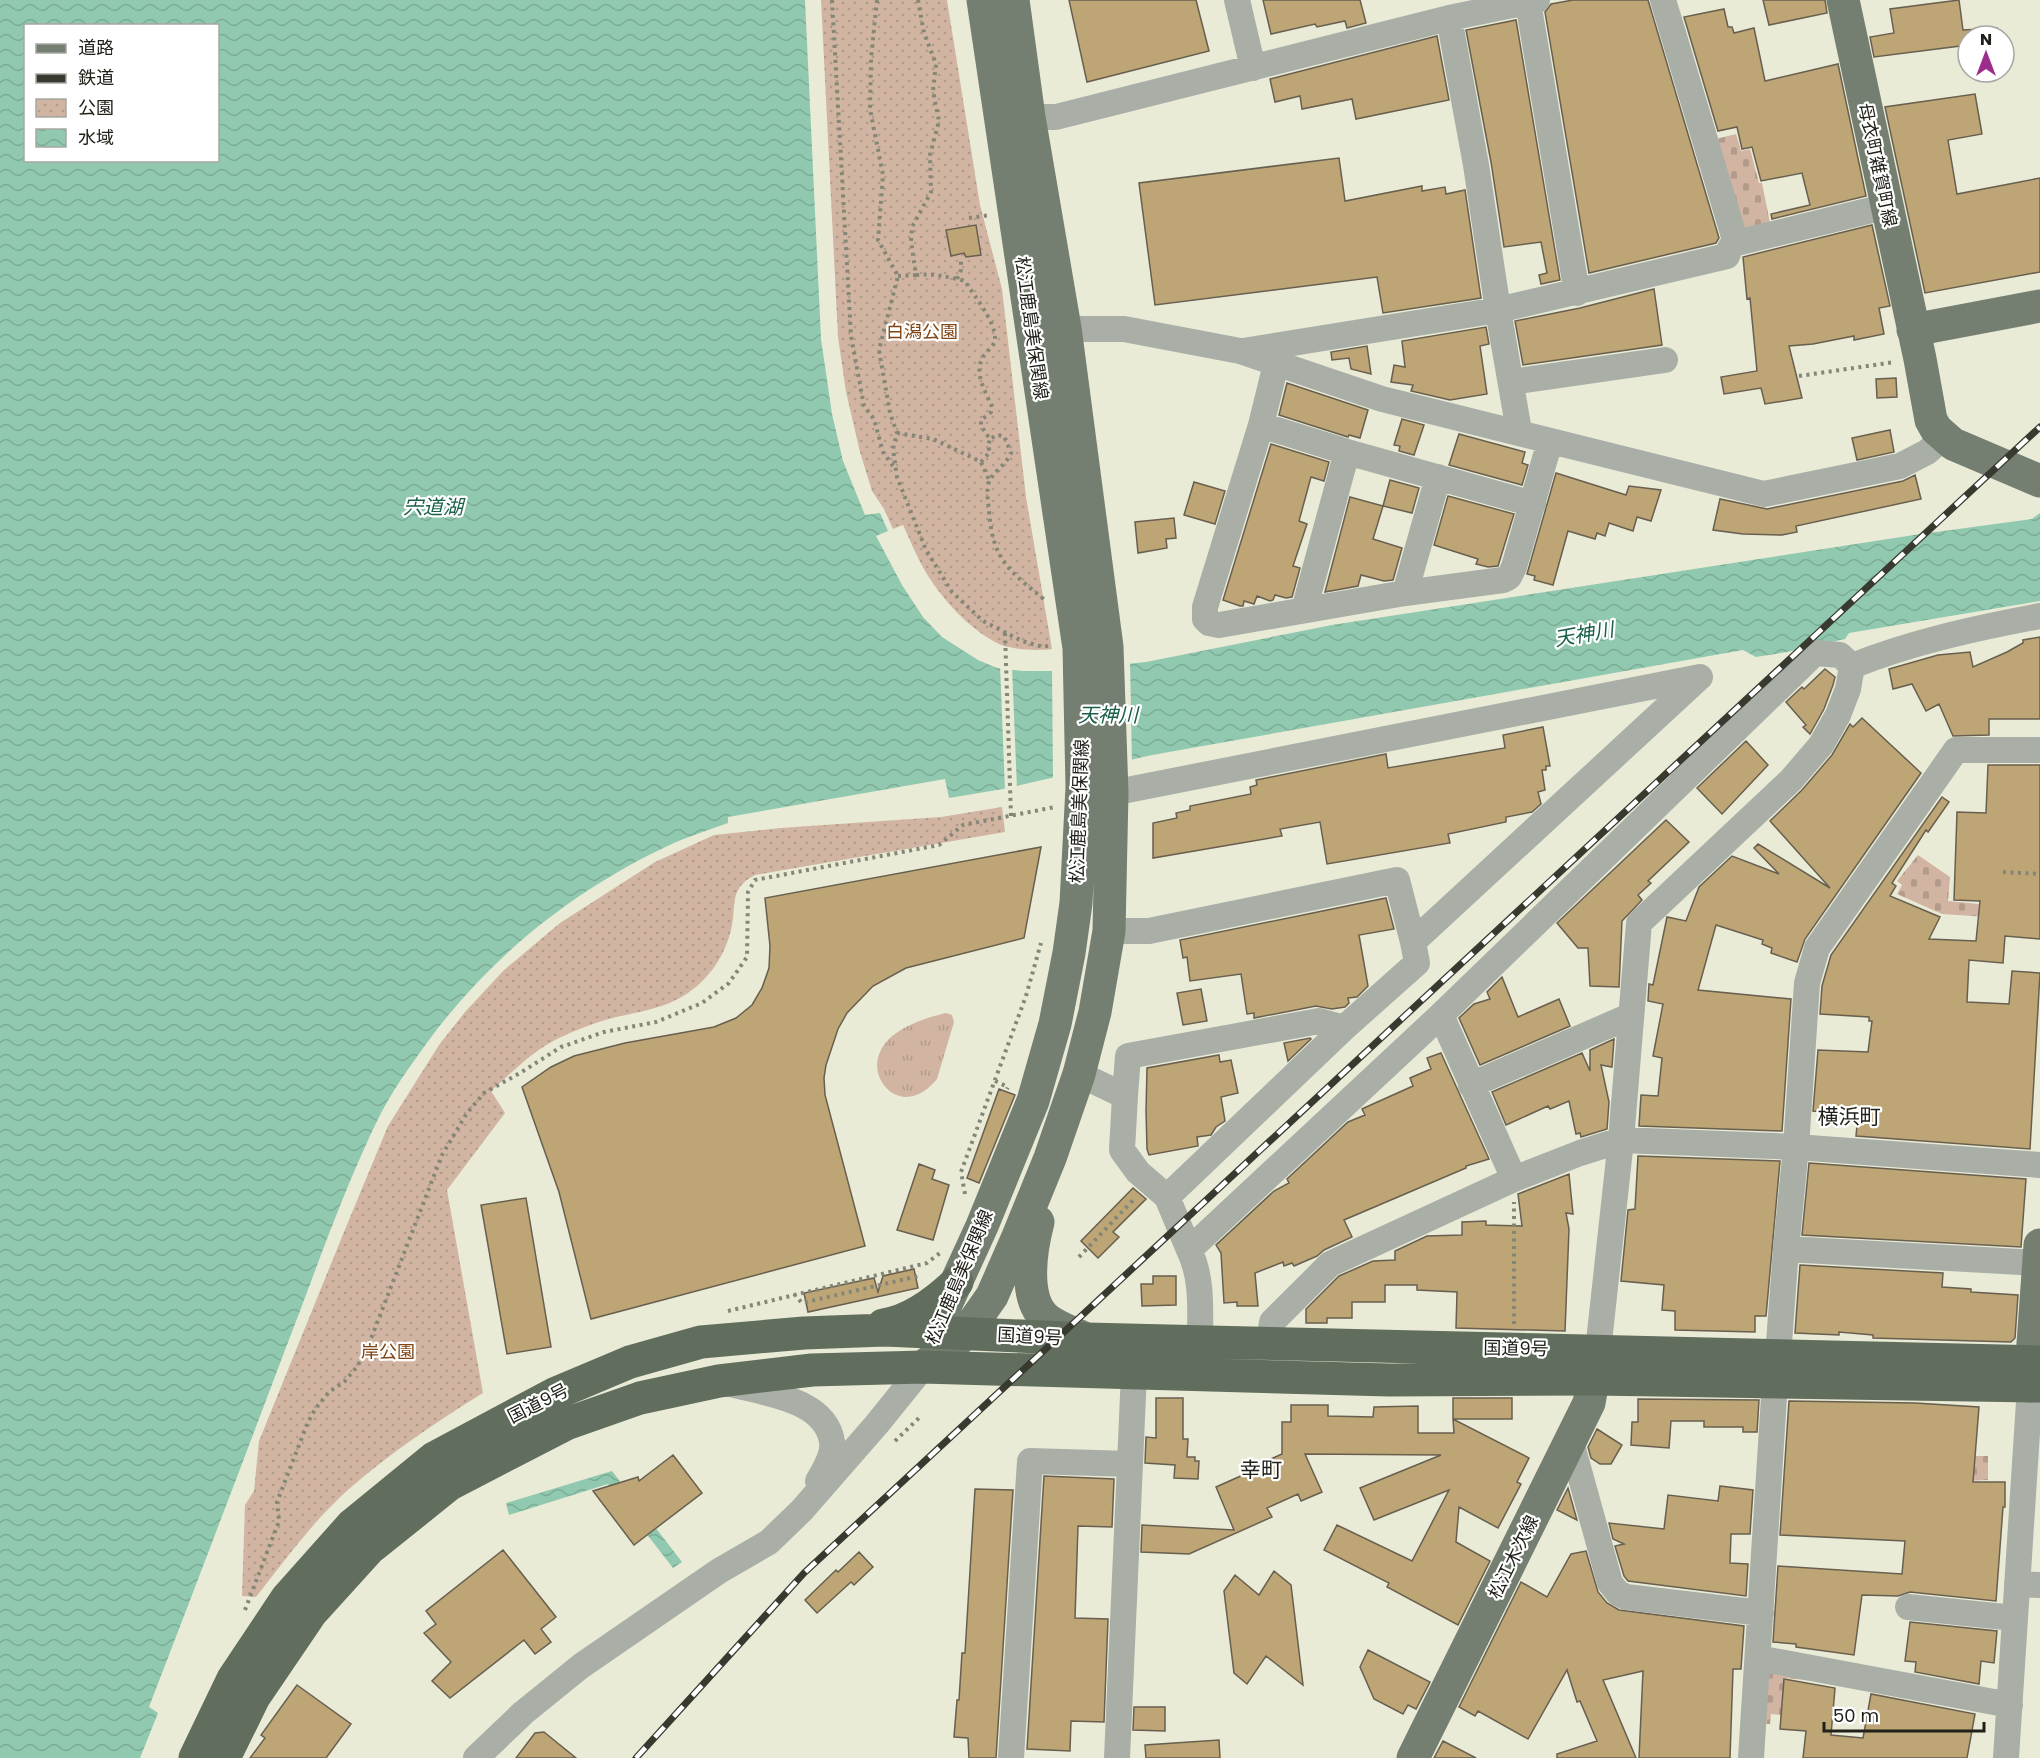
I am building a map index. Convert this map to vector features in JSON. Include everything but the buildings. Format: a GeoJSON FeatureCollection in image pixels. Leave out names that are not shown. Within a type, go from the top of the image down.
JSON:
{"type":"FeatureCollection","features":[{"type":"Feature","properties":{"kind":"highway"},"geometry":{"type":"LineString","coordinates":[[837,1332],[896,1323],[936,1302],[957,1282]]}},
{"type":"Feature","properties":{"kind":"highway","name":"国道9号"},"geometry":{"type":"LineString","coordinates":[[195,1758],[233,1679],[287,1598],[352,1525],[434,1458],[554,1394],[630,1362],[701,1342],[804,1333],[933,1331],[1086,1339],[1514,1348],[1596,1365]]}},
{"type":"Feature","properties":{"kind":"highway","name":"国道9号"},"geometry":{"type":"LineString","coordinates":[[224,1758],[254,1697],[311,1613],[369,1549],[450,1484],[566,1424],[640,1398],[719,1381],[812,1370],[923,1366],[1389,1380],[1596,1365],[2035,1374]]}},
{"type":"Feature","properties":{"kind":"main road","name":"松江鹿島美保関線"},"geometry":{"type":"LineString","coordinates":[[983,0],[1082,647]]}},
{"type":"Feature","properties":{"kind":"main road","name":"松江鹿島美保関線"},"geometry":{"type":"LineString","coordinates":[[923,1366],[966,1333],[992,1296],[1017,1239],[1050,1158],[1079,1074],[1095,1012],[1109,931],[1092,789],[1065,328],[1029,117],[1013,0]]}},
{"type":"Feature","properties":{"kind":"main road","name":"母衣町雑賀町線"},"geometry":{"type":"LineString","coordinates":[[1843,0],[1917,344],[1931,420],[1944,437]]}},
{"type":"Feature","properties":{"kind":"main road"},"geometry":{"type":"LineString","coordinates":[[1917,344],[2040,306]]}},
{"type":"Feature","properties":{"kind":"main road"},"geometry":{"type":"LineString","coordinates":[[1944,437],[1953,444],[2040,481]]}},
{"type":"Feature","properties":{"kind":"main road","name":"松江鹿島美保関線"},"geometry":{"type":"LineString","coordinates":[[923,1366],[933,1331],[957,1282],[1033,1101],[1055,1024],[1069,953],[1092,789]]}},
{"type":"Feature","properties":{"kind":"main road"},"geometry":{"type":"LineString","coordinates":[[1079,1074],[1065,1157],[1036,1229],[1031,1260],[1031,1285],[1037,1305],[1047,1319],[1086,1339]]}},
{"type":"Feature","properties":{"kind":"main road"},"geometry":{"type":"LineString","coordinates":[[2035,1374],[2039,1254]]}},
{"type":"Feature","properties":{"kind":"main road","name":"松江木次線"},"geometry":{"type":"LineString","coordinates":[[1413,1758],[1589,1403],[1596,1365]]}},
{"type":"Feature","properties":{"kind":"street"},"geometry":{"type":"LineString","coordinates":[[1237,0],[1253,68]]}},
{"type":"Feature","properties":{"kind":"street"},"geometry":{"type":"LineString","coordinates":[[1663,0],[1736,243]]}},
{"type":"Feature","properties":{"kind":"street"},"geometry":{"type":"LineString","coordinates":[[1029,117],[1056,117],[1449,18],[1533,1],[1577,293]]}},
{"type":"Feature","properties":{"kind":"street"},"geometry":{"type":"LineString","coordinates":[[1449,18],[1476,165],[1497,310],[1519,431]]}},
{"type":"Feature","properties":{"kind":"street"},"geometry":{"type":"LineString","coordinates":[[1240,351],[1497,310],[1577,293],[1727,256],[1730,248],[1736,243],[1887,206]]}},
{"type":"Feature","properties":{"kind":"street"},"geometry":{"type":"LineString","coordinates":[[1032,329],[1124,329],[1240,351],[1382,399],[1519,431],[1550,441],[1764,494],[1900,466],[1927,453],[1944,437]]}},
{"type":"Feature","properties":{"kind":"street"},"geometry":{"type":"LineString","coordinates":[[1511,382],[1665,360]]}},
{"type":"Feature","properties":{"kind":"street"},"geometry":{"type":"LineString","coordinates":[[1276,364],[1261,425],[1205,607],[1205,619],[1209,623],[1219,625],[1406,593],[1496,582],[1509,577],[1533,504],[1550,441]]}},
{"type":"Feature","properties":{"kind":"street"},"geometry":{"type":"LineString","coordinates":[[1261,425],[1347,452],[1533,504]]}},
{"type":"Feature","properties":{"kind":"street"},"geometry":{"type":"LineString","coordinates":[[1304,610],[1347,452]]}},
{"type":"Feature","properties":{"kind":"street"},"geometry":{"type":"LineString","coordinates":[[1406,593],[1438,477]]}},
{"type":"Feature","properties":{"kind":"street"},"geometry":{"type":"LineString","coordinates":[[1852,666],[1877,656],[1981,627],[2040,616]]}},
{"type":"Feature","properties":{"kind":"street"},"geometry":{"type":"LineString","coordinates":[[1189,1250],[1441,1015],[1815,653],[1840,655],[1852,666]]}},
{"type":"Feature","properties":{"kind":"street"},"geometry":{"type":"LineString","coordinates":[[1596,1365],[1621,1140],[1630,1016],[1640,923],[1791,780],[1821,745],[1845,698],[1852,666]]}},
{"type":"Feature","properties":{"kind":"street"},"geometry":{"type":"LineString","coordinates":[[1092,789],[1700,677],[1413,942]]}},
{"type":"Feature","properties":{"kind":"street"},"geometry":{"type":"LineString","coordinates":[[1751,1758],[1777,1369],[1807,983],[1817,948],[1956,750],[2040,750]]}},
{"type":"Feature","properties":{"kind":"street"},"geometry":{"type":"LineString","coordinates":[[1109,931],[1149,931],[1397,880],[1413,942],[1417,963],[1159,1190]]}},
{"type":"Feature","properties":{"kind":"street"},"geometry":{"type":"LineString","coordinates":[[1441,1015],[1514,1179]]}},
{"type":"Feature","properties":{"kind":"street"},"geometry":{"type":"LineString","coordinates":[[1471,1085],[1630,1016]]}},
{"type":"Feature","properties":{"kind":"street"},"geometry":{"type":"LineString","coordinates":[[1200,1341],[1196,1263],[1159,1190],[1138,1172],[1122,1150],[1128,1056],[1319,1021],[1344,1028]]}},
{"type":"Feature","properties":{"kind":"street"},"geometry":{"type":"LineString","coordinates":[[1079,1074],[1125,1096]]}},
{"type":"Feature","properties":{"kind":"street"},"geometry":{"type":"LineString","coordinates":[[1269,1343],[1272,1322],[1330,1264],[1514,1179],[1580,1153],[1621,1140],[1796,1147],[2040,1166]]}},
{"type":"Feature","properties":{"kind":"street"},"geometry":{"type":"LineString","coordinates":[[1786,1250],[2039,1254]]}},
{"type":"Feature","properties":{"kind":"street"},"geometry":{"type":"LineString","coordinates":[[476,1758],[523,1713],[581,1666],[719,1571],[769,1542],[802,1510],[877,1424],[923,1366]]}},
{"type":"Feature","properties":{"kind":"street"},"geometry":{"type":"LineString","coordinates":[[1117,1758],[1134,1373]]}},
{"type":"Feature","properties":{"kind":"street"},"geometry":{"type":"LineString","coordinates":[[2006,1758],[2014,1618],[2028,1585],[2035,1374]]}},
{"type":"Feature","properties":{"kind":"street"},"geometry":{"type":"LineString","coordinates":[[719,1381],[798,1402],[818,1415],[828,1429],[833,1444],[825,1469],[802,1510]]}},
{"type":"Feature","properties":{"kind":"street"},"geometry":{"type":"LineString","coordinates":[[1570,1442],[1610,1583],[1618,1593],[1626,1596],[1761,1613]]}},
{"type":"Feature","properties":{"kind":"street"},"geometry":{"type":"LineString","coordinates":[[1011,1758],[1030,1461],[1130,1464]]}},
{"type":"Feature","properties":{"kind":"street"},"geometry":{"type":"LineString","coordinates":[[1908,1606],[2014,1618]]}},
{"type":"Feature","properties":{"kind":"street"},"geometry":{"type":"LineString","coordinates":[[1758,1658],[2010,1705]]}},
{"type":"Feature","properties":{"kind":"path"},"geometry":{"type":"LineString","coordinates":[[832,0],[851,336],[864,406],[874,419],[883,453],[896,470]]}},
{"type":"Feature","properties":{"kind":"path"},"geometry":{"type":"LineString","coordinates":[[878,0],[871,59],[870,109],[883,175],[878,240],[898,276],[879,350],[890,412],[897,433],[893,449],[897,477],[926,550],[952,592],[983,621],[1022,641],[1043,647],[1082,647]]}},
{"type":"Feature","properties":{"kind":"path"},"geometry":{"type":"LineString","coordinates":[[916,275],[911,242],[912,227],[931,192],[930,155],[939,121],[933,91],[936,64],[924,33],[918,0]]}},
{"type":"Feature","properties":{"kind":"path"},"geometry":{"type":"LineString","coordinates":[[969,218],[994,214]]}},
{"type":"Feature","properties":{"kind":"path"},"geometry":{"type":"LineString","coordinates":[[957,279],[962,260]]}},
{"type":"Feature","properties":{"kind":"path"},"geometry":{"type":"LineString","coordinates":[[898,276],[928,274],[965,281],[993,324],[996,338],[979,367],[979,376],[992,407],[991,412],[981,420],[981,426],[990,439]]}},
{"type":"Feature","properties":{"kind":"path"},"geometry":{"type":"LineString","coordinates":[[1799,376],[1917,344]]}},
{"type":"Feature","properties":{"kind":"path"},"geometry":{"type":"LineString","coordinates":[[897,433],[933,439],[981,462],[989,480],[990,518],[997,551],[1008,568],[1053,606]]}},
{"type":"Feature","properties":{"kind":"path"},"geometry":{"type":"LineString","coordinates":[[981,462],[990,452],[988,446],[990,439],[997,435],[1004,436],[1011,453],[1007,461],[989,480]]}},
{"type":"Feature","properties":{"kind":"path"},"geometry":{"type":"LineString","coordinates":[[1005,633],[1011,816]]}},
{"type":"Feature","properties":{"kind":"path"},"geometry":{"type":"LineString","coordinates":[[244,1614],[279,1521],[277,1502],[308,1422],[322,1400],[345,1381],[365,1354],[442,1155],[467,1113],[484,1093],[561,1047],[604,1032],[656,1022],[702,1004],[729,983],[747,957],[748,892],[755,880],[939,845],[963,825],[1011,816],[1092,789]]}},
{"type":"Feature","properties":{"kind":"path"},"geometry":{"type":"LineString","coordinates":[[2003,872],[2040,874]]}},
{"type":"Feature","properties":{"kind":"path"},"geometry":{"type":"LineString","coordinates":[[965,1195],[962,1172],[1026,996],[1043,935]]}},
{"type":"Feature","properties":{"kind":"path"},"geometry":{"type":"LineString","coordinates":[[1514,1179],[1514,1348]]}},
{"type":"Feature","properties":{"kind":"path"},"geometry":{"type":"LineString","coordinates":[[1079,1257],[1159,1190]]}},
{"type":"Feature","properties":{"kind":"path"},"geometry":{"type":"LineString","coordinates":[[726,1311],[927,1263],[942,1251]]}},
{"type":"Feature","properties":{"kind":"path"},"geometry":{"type":"LineString","coordinates":[[794,1294],[802,1303],[919,1276]]}},
{"type":"Feature","properties":{"kind":"green space","name":"白潟公園"},"geometry":{"type":"Polygon","coordinates":[[[821,0],[947,0],[980,205],[1002,289],[1026,497],[1052,649],[1009,647],[986,637],[966,621],[932,582],[903,525],[893,529],[872,491],[846,392],[838,337],[821,0]]]}},
{"type":"Feature","properties":{"kind":"green space"},"geometry":{"type":"Polygon","coordinates":[[[1736,134],[1741,151],[1750,149],[1759,183],[1762,183],[1771,228],[1743,231],[1716,139],[1736,134]]]}},
{"type":"Feature","properties":{"kind":"green space","name":"岸公園"},"geometry":{"type":"Polygon","coordinates":[[[1002,807],[1005,832],[755,875],[746,880],[735,898],[733,921],[725,948],[710,973],[696,987],[668,1004],[602,1021],[557,1039],[532,1055],[491,1091],[505,1113],[447,1190],[483,1393],[414,1438],[349,1489],[311,1527],[256,1597],[242,1596],[245,1505],[254,1491],[259,1441],[388,1126],[439,1045],[465,1012],[504,970],[560,923],[655,862],[714,835],[941,817],[1002,807]]]}},
{"type":"Feature","properties":{"kind":"green space"},"geometry":{"type":"Polygon","coordinates":[[[1918,855],[1950,877],[1948,901],[1988,905],[1987,917],[1942,914],[1897,894],[1902,885],[1897,881],[1918,855]]]}},
{"type":"Feature","properties":{"kind":"green space"},"geometry":{"type":"Polygon","coordinates":[[[946,1013],[952,1015],[954,1022],[937,1079],[919,1094],[906,1097],[891,1092],[881,1081],[877,1067],[880,1052],[885,1044],[891,1037],[908,1026],[946,1013]]]}},
{"type":"Feature","properties":{"kind":"green space"},"geometry":{"type":"Polygon","coordinates":[[[1971,1456],[1988,1456],[1988,1480],[1935,1482],[1971,1456]]]}},
{"type":"Feature","properties":{"kind":"green space"},"geometry":{"type":"Polygon","coordinates":[[[1763,1662],[1837,1683],[1784,1678],[1781,1715],[1771,1714],[1770,1724],[1760,1724],[1763,1662]]]}},
{"type":"Feature","properties":{"kind":"water","name":"宍道湖"},"geometry":{"type":"Polygon","coordinates":[[[0,0],[805,0],[821,339],[832,414],[843,461],[865,515],[880,513],[888,531],[876,536],[902,585],[923,617],[942,637],[978,660],[997,668],[1057,671],[1146,662],[1332,625],[1914,535],[2032,519],[2040,513],[2040,601],[1849,633],[1845,639],[1787,652],[1756,657],[1743,650],[1152,755],[1003,789],[949,798],[945,779],[728,817],[728,823],[676,842],[640,860],[572,901],[509,951],[454,1008],[429,1040],[383,1109],[352,1175],[329,1233],[149,1707],[158,1713],[140,1758],[0,1758],[0,0]]]}},
{"type":"Feature","properties":{"kind":"water"},"geometry":{"type":"Polygon","coordinates":[[[612,1471],[682,1562],[673,1568],[608,1484],[509,1515],[506,1503],[612,1471]]]}},
{"type":"Feature","properties":{"kind":"pier"},"geometry":{"type":"Polygon","coordinates":[[[1130,661],[1132,763],[1053,781],[1052,668],[1130,661]]]}},
{"type":"Feature","properties":{"kind":"pier"},"geometry":{"type":"Polygon","coordinates":[[[1000,665],[1012,667],[1017,789],[1005,791],[1000,665]]]}},
{"type":"Feature","properties":{"kind":"railway"},"geometry":{"type":"LineString","coordinates":[[636,1758],[804,1573],[2040,427]]}},
{"type":"Feature","properties":{"kind":"district","name":"横浜町"},"geometry":{"type":"Point","coordinates":[1849,1116]}},
{"type":"Feature","properties":{"kind":"district","name":"幸町"},"geometry":{"type":"Point","coordinates":[1261,1469]}},
{"type":"Feature","properties":{"kind":"water label","name":"天神川"},"geometry":{"type":"Point","coordinates":[1584,634]}},
{"type":"Feature","properties":{"kind":"water label","name":"天神川"},"geometry":{"type":"Point","coordinates":[1108,715]}}]}
